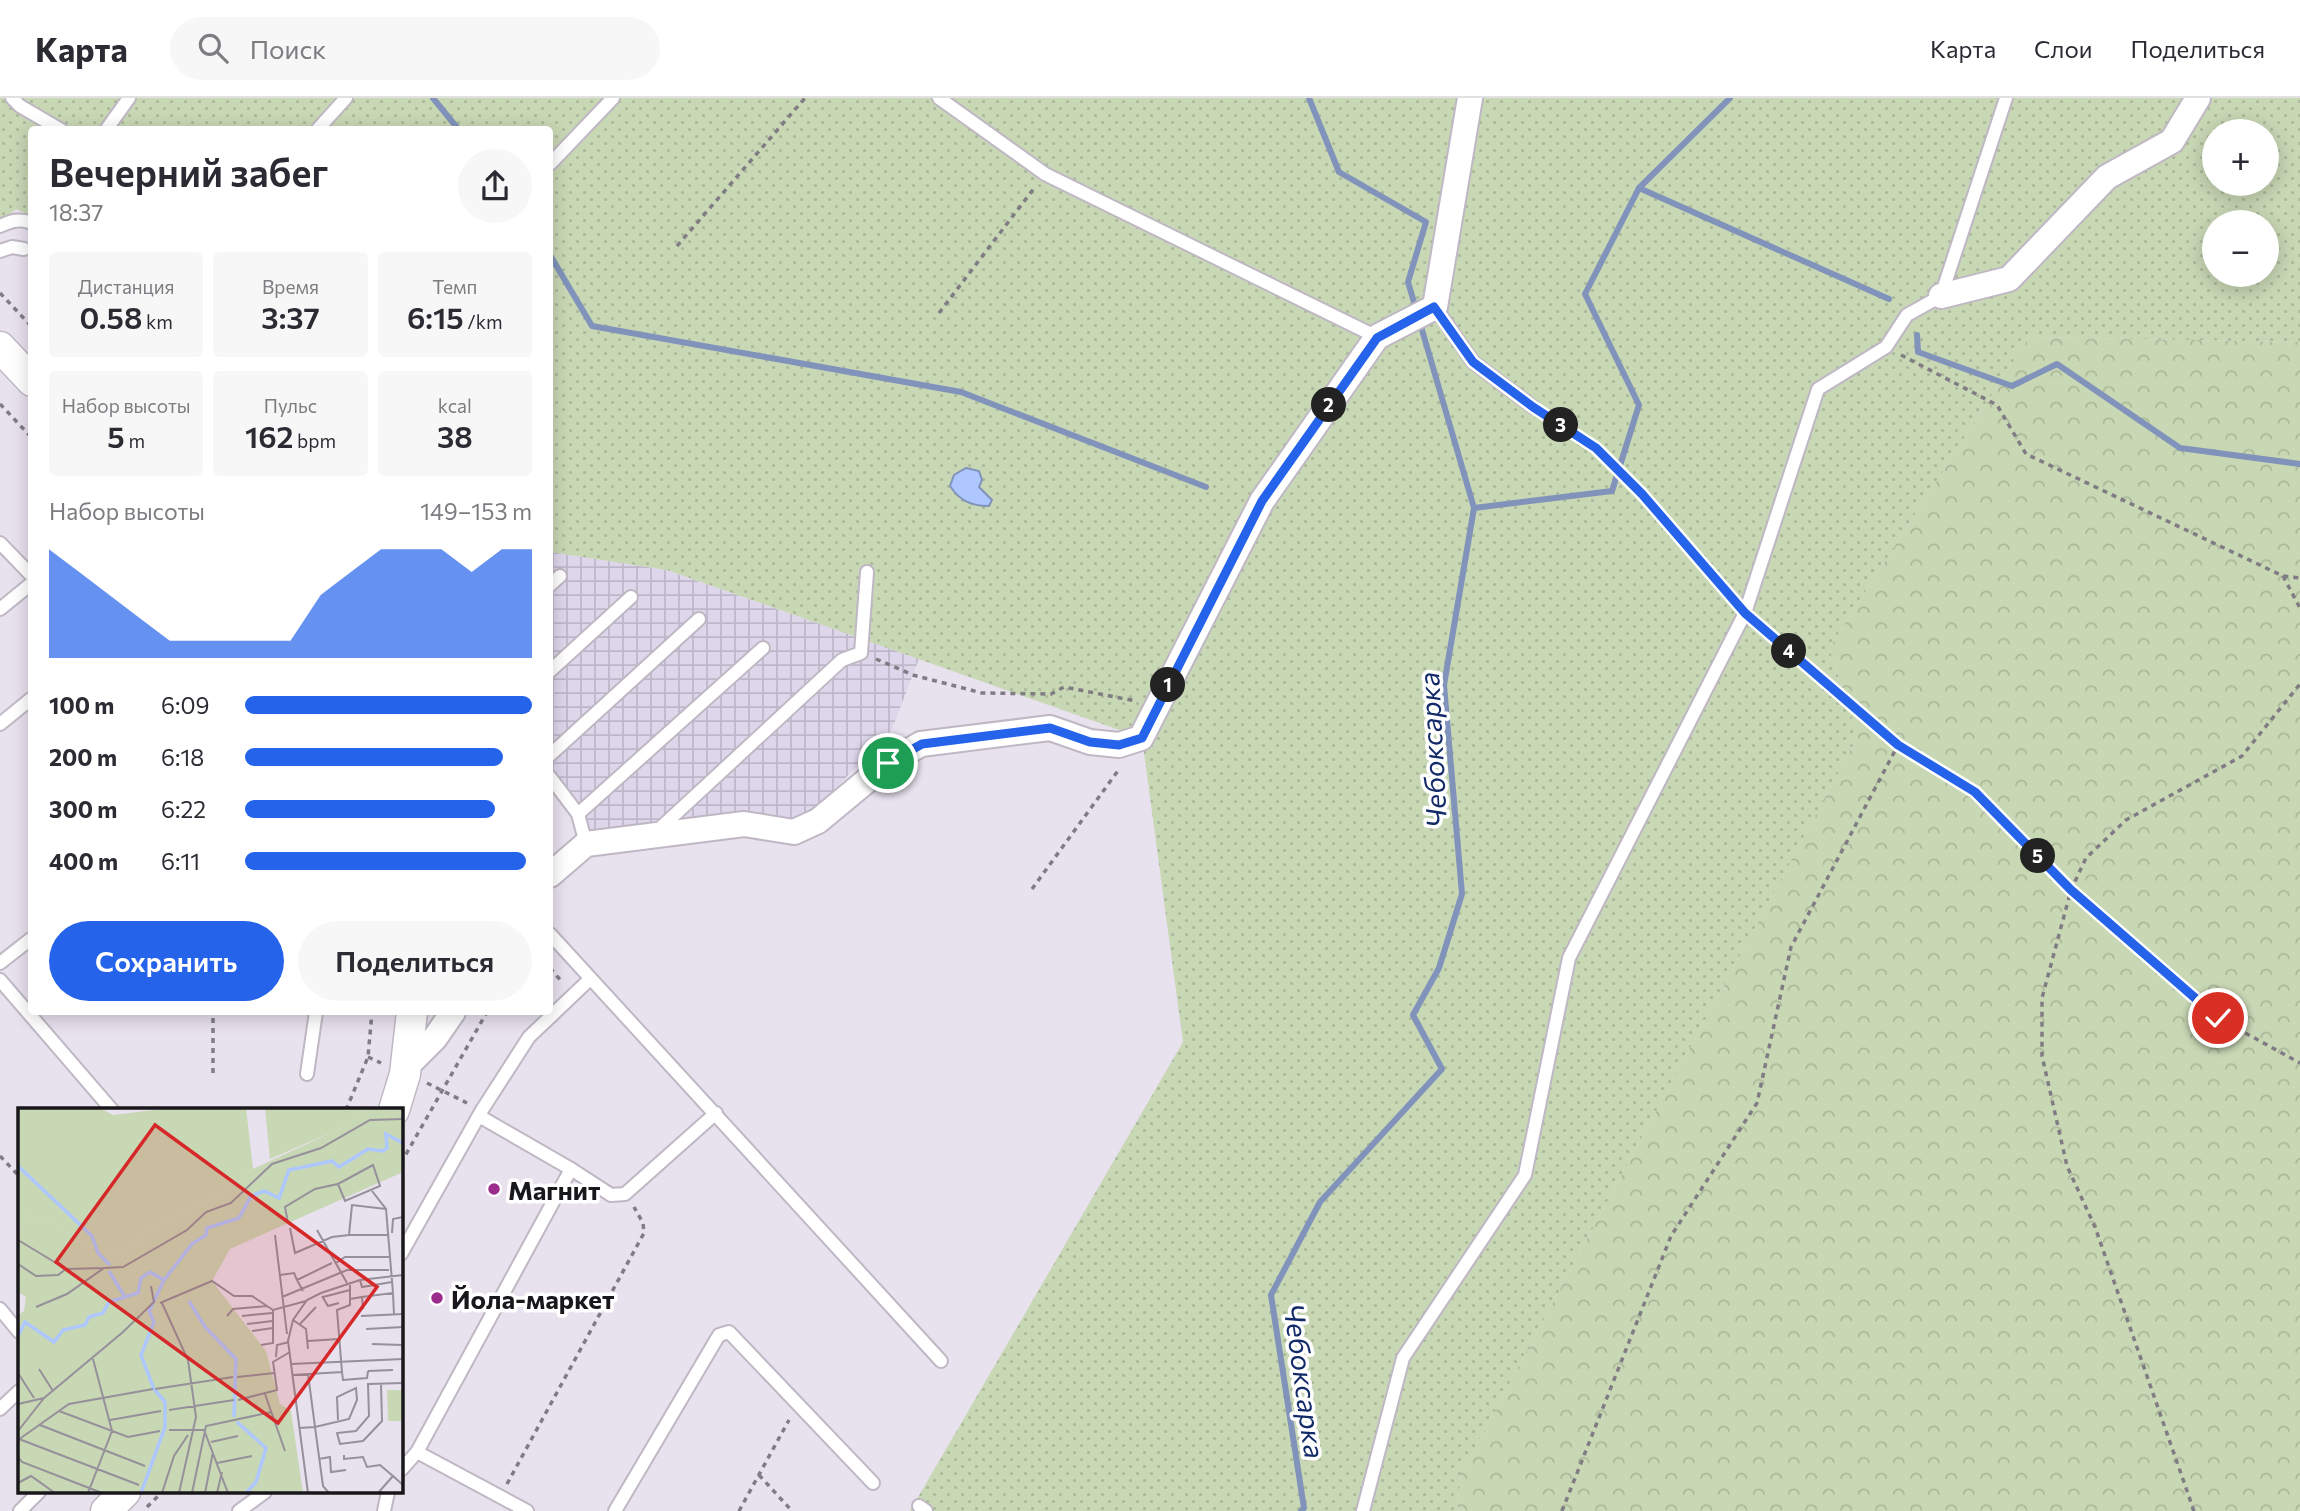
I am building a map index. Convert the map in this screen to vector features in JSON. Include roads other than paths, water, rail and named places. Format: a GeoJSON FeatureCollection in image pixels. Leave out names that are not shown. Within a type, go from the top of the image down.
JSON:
{"type":"FeatureCollection","features":[{"type":"Feature","properties":{"kind":"street"},"geometry":{"type":"LineString","coordinates":[[553,872],[586,844],[744,824],[794,832],[818,821],[888,763],[922,744],[1050,728],[1090,742],[1119,745],[1142,738],[1262,501],[1377,338],[1434,307],[1470,98]]}},
{"type":"Feature","properties":{"kind":"street"},"geometry":{"type":"LineString","coordinates":[[1941,296],[2009,279],[2107,177],[2172,141],[2199,98]]}},
{"type":"Feature","properties":{"kind":"street"},"geometry":{"type":"LineString","coordinates":[[0,347],[28,377]]}},
{"type":"Feature","properties":{"kind":"street"},"geometry":{"type":"LineString","coordinates":[[395,1108],[406,1072],[412,1015]]}},
{"type":"Feature","properties":{"kind":"street"},"geometry":{"type":"LineString","coordinates":[[406,1072],[451,1015]]}},
{"type":"Feature","properties":{"kind":"street"},"geometry":{"type":"LineString","coordinates":[[106,1511],[123,1494]]}},
{"type":"Feature","properties":{"kind":"lane"},"geometry":{"type":"LineString","coordinates":[[12,98],[20,106],[54,126]]}},
{"type":"Feature","properties":{"kind":"lane"},"geometry":{"type":"LineString","coordinates":[[109,126],[129,98]]}},
{"type":"Feature","properties":{"kind":"lane"},"geometry":{"type":"LineString","coordinates":[[321,126],[346,98]]}},
{"type":"Feature","properties":{"kind":"lane"},"geometry":{"type":"LineString","coordinates":[[553,161],[613,98]]}},
{"type":"Feature","properties":{"kind":"lane"},"geometry":{"type":"LineString","coordinates":[[939,98],[1045,174],[1377,338]]}},
{"type":"Feature","properties":{"kind":"lane"},"geometry":{"type":"LineString","coordinates":[[1363,1511],[1403,1358],[1525,1175],[1569,958],[1745,613],[1818,389],[1886,347],[1907,315],[1941,296],[2006,98]]}},
{"type":"Feature","properties":{"kind":"lane"},"geometry":{"type":"LineString","coordinates":[[0,226],[12,220],[28,222]]}},
{"type":"Feature","properties":{"kind":"lane"},"geometry":{"type":"LineString","coordinates":[[0,251],[12,247],[24,249]]}},
{"type":"Feature","properties":{"kind":"lane"},"geometry":{"type":"LineString","coordinates":[[1434,307],[1473,362],[1533,407]]}},
{"type":"Feature","properties":{"kind":"lane"},"geometry":{"type":"LineString","coordinates":[[0,543],[28,572]]}},
{"type":"Feature","properties":{"kind":"lane"},"geometry":{"type":"LineString","coordinates":[[650,837],[842,660],[861,653],[867,572]]}},
{"type":"Feature","properties":{"kind":"lane"},"geometry":{"type":"LineString","coordinates":[[553,582],[560,576]]}},
{"type":"Feature","properties":{"kind":"lane"},"geometry":{"type":"LineString","coordinates":[[0,609],[28,586]]}},
{"type":"Feature","properties":{"kind":"lane"},"geometry":{"type":"LineString","coordinates":[[553,668],[631,597]]}},
{"type":"Feature","properties":{"kind":"lane"},"geometry":{"type":"LineString","coordinates":[[553,752],[699,619]]}},
{"type":"Feature","properties":{"kind":"lane"},"geometry":{"type":"LineString","coordinates":[[578,814],[763,648]]}},
{"type":"Feature","properties":{"kind":"lane"},"geometry":{"type":"LineString","coordinates":[[0,724],[28,701]]}},
{"type":"Feature","properties":{"kind":"lane"},"geometry":{"type":"LineString","coordinates":[[553,781],[578,814],[586,844]]}},
{"type":"Feature","properties":{"kind":"lane"},"geometry":{"type":"LineString","coordinates":[[553,937],[941,1361]]}},
{"type":"Feature","properties":{"kind":"lane"},"geometry":{"type":"LineString","coordinates":[[0,963],[28,941]]}},
{"type":"Feature","properties":{"kind":"lane"},"geometry":{"type":"LineString","coordinates":[[553,1014],[590,979]]}},
{"type":"Feature","properties":{"kind":"lane"},"geometry":{"type":"LineString","coordinates":[[0,980],[28,1013]]}},
{"type":"Feature","properties":{"kind":"lane"},"geometry":{"type":"LineString","coordinates":[[30,1015],[109,1108]]}},
{"type":"Feature","properties":{"kind":"lane"},"geometry":{"type":"LineString","coordinates":[[307,1074],[316,1015]]}},
{"type":"Feature","properties":{"kind":"lane"},"geometry":{"type":"LineString","coordinates":[[402,1252],[480,1113],[529,1037],[552,1015]]}},
{"type":"Feature","properties":{"kind":"lane"},"geometry":{"type":"LineString","coordinates":[[480,1113],[611,1195],[625,1194],[716,1113]]}},
{"type":"Feature","properties":{"kind":"lane"},"geometry":{"type":"LineString","coordinates":[[402,1469],[417,1452],[571,1168]]}},
{"type":"Feature","properties":{"kind":"lane"},"geometry":{"type":"LineString","coordinates":[[0,1309],[18,1331]]}},
{"type":"Feature","properties":{"kind":"lane"},"geometry":{"type":"LineString","coordinates":[[615,1511],[719,1335],[729,1332],[799,1402],[873,1483]]}},
{"type":"Feature","properties":{"kind":"lane"},"geometry":{"type":"LineString","coordinates":[[0,1409],[18,1392]]}},
{"type":"Feature","properties":{"kind":"lane"},"geometry":{"type":"LineString","coordinates":[[417,1452],[527,1511]]}},
{"type":"Feature","properties":{"kind":"lane"},"geometry":{"type":"LineString","coordinates":[[20,1511],[37,1494]]}},
{"type":"Feature","properties":{"kind":"lane"},"geometry":{"type":"LineString","coordinates":[[239,1511],[262,1494]]}},
{"type":"Feature","properties":{"kind":"water"},"geometry":{"type":"Polygon","coordinates":[[[966,468],[979,471],[982,480],[979,487],[992,500],[989,506],[967,502],[950,486],[954,475],[966,468]]]}},
{"type":"Feature","properties":{"kind":"waterway"},"geometry":{"type":"LineString","coordinates":[[433,98],[456,126]]}},
{"type":"Feature","properties":{"kind":"waterway"},"geometry":{"type":"LineString","coordinates":[[1309,98],[1339,172],[1426,222],[1408,282],[1416,309]]}},
{"type":"Feature","properties":{"kind":"waterway","name":"Чебоксарка"},"geometry":{"type":"LineString","coordinates":[[1301,1511],[1304,1508],[1271,1295],[1320,1202],[1442,1069],[1413,1015],[1439,968],[1462,894],[1444,685],[1474,508],[1612,491],[1639,405],[1585,294],[1639,188],[1730,98]]}},
{"type":"Feature","properties":{"kind":"waterway"},"geometry":{"type":"LineString","coordinates":[[1639,188],[1889,299]]}},
{"type":"Feature","properties":{"kind":"waterway"},"geometry":{"type":"LineString","coordinates":[[553,260],[592,326],[961,392],[1206,487]]}},
{"type":"Feature","properties":{"kind":"waterway"},"geometry":{"type":"LineString","coordinates":[[1420,323],[1474,508]]}},
{"type":"Feature","properties":{"kind":"waterway"},"geometry":{"type":"LineString","coordinates":[[1917,335],[1918,352],[2012,386],[2057,364],[2180,448],[2300,464]]}},
{"type":"Feature","properties":{"kind":"place","name":"Магнит"},"geometry":{"type":"Point","coordinates":[494,1189]}},
{"type":"Feature","properties":{"kind":"place","name":"Йола-маркет"},"geometry":{"type":"Point","coordinates":[437,1298]}}]}
